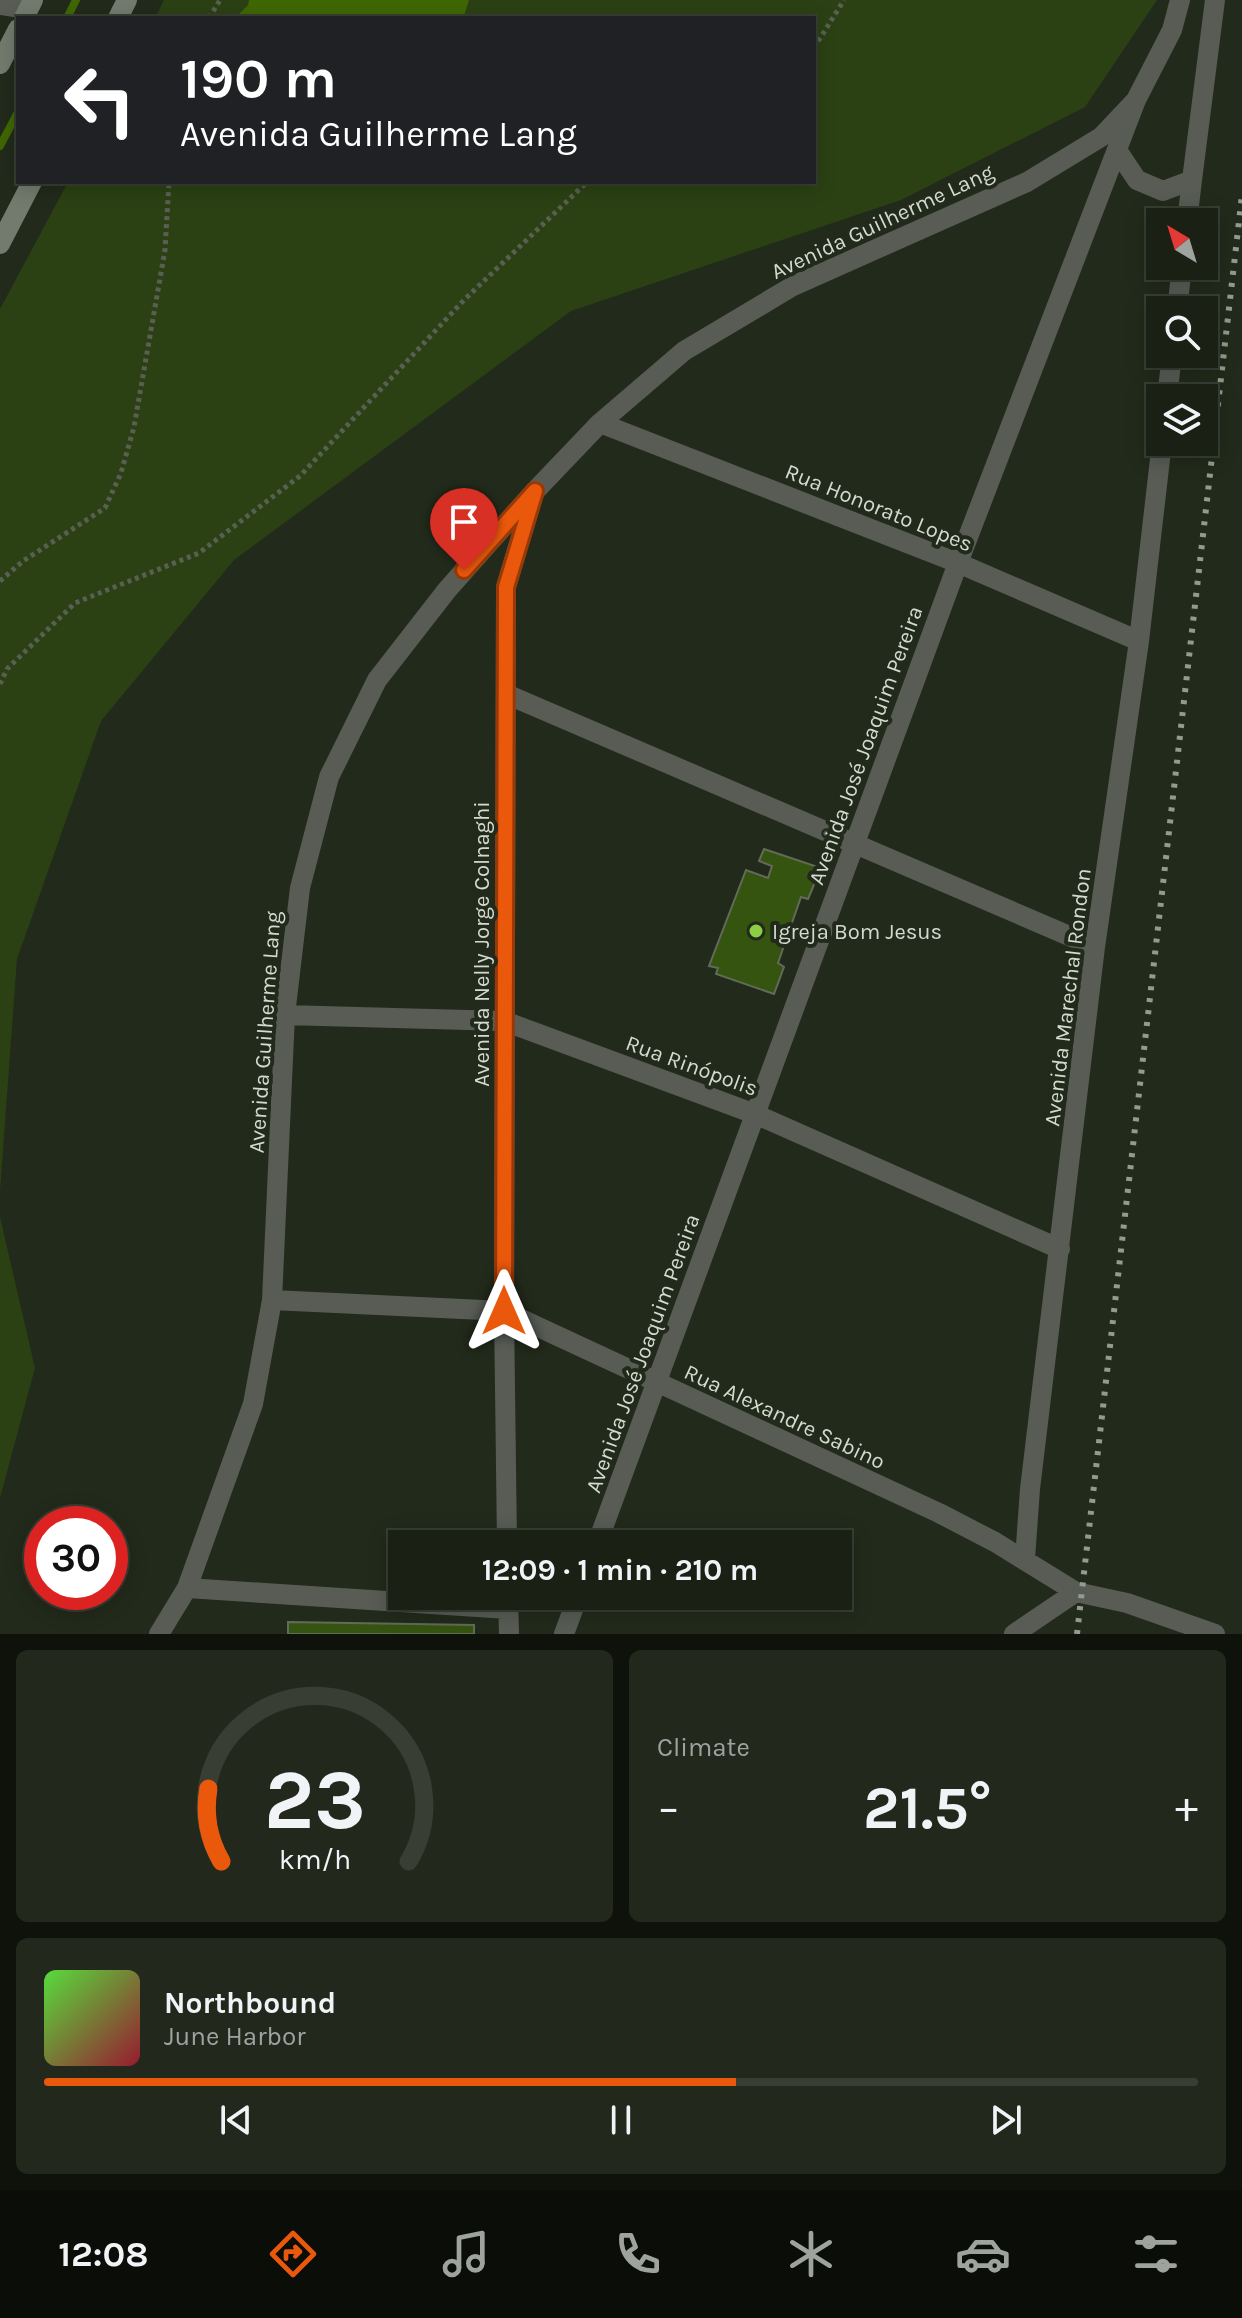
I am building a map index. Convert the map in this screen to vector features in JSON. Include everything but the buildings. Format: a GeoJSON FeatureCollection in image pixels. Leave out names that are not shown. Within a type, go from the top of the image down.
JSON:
{"type":"FeatureCollection","features":[{"type":"Feature","properties":{"kind":"main road"},"geometry":{"type":"LineString","coordinates":[[0,64],[16,33]]}},
{"type":"Feature","properties":{"kind":"main road"},"geometry":{"type":"LineString","coordinates":[[0,244],[31,184]]}},
{"type":"Feature","properties":{"kind":"street"},"geometry":{"type":"LineString","coordinates":[[1136,100],[1172,30],[1180,0]]}},
{"type":"Feature","properties":{"kind":"street"},"geometry":{"type":"LineString","coordinates":[[1189,208],[1215,0]]}},
{"type":"Feature","properties":{"kind":"street"},"geometry":{"type":"LineString","coordinates":[[0,5],[28,9]]}},
{"type":"Feature","properties":{"kind":"street","name":"Avenida José Joaquim Pereira"},"geometry":{"type":"LineString","coordinates":[[602,1530],[958,563],[1136,100]]}},
{"type":"Feature","properties":{"kind":"street","name":"Avenida Guilherme Lang"},"geometry":{"type":"LineString","coordinates":[[159,1634],[187,1588],[253,1404],[272,1300],[285,1015],[300,888],[329,777],[377,680],[447,590],[535,491],[600,423],[684,351],[793,286],[1027,182],[1101,137],[1136,100]]}},
{"type":"Feature","properties":{"kind":"street"},"geometry":{"type":"LineString","coordinates":[[1117,150],[1137,180],[1163,191],[1192,180]]}},
{"type":"Feature","properties":{"kind":"street","name":"Rua Honorato Lopes"},"geometry":{"type":"LineString","coordinates":[[600,423],[958,563],[1139,641]]}},
{"type":"Feature","properties":{"kind":"street","name":"Avenida Marechal Rondon"},"geometry":{"type":"LineString","coordinates":[[1025,1559],[1030,1489],[1095,947],[1139,641],[1160,456]]}},
{"type":"Feature","properties":{"kind":"street","name":"Avenida Nelly Jorge Colnaghi"},"geometry":{"type":"LineString","coordinates":[[507,1530],[504,1311],[506,587],[535,491]]}},
{"type":"Feature","properties":{"kind":"street"},"geometry":{"type":"LineString","coordinates":[[506,694],[1095,947]]}},
{"type":"Feature","properties":{"kind":"street","name":"Rua Rinópolis"},"geometry":{"type":"LineString","coordinates":[[285,1015],[504,1021],[755,1114],[1060,1249]]}},
{"type":"Feature","properties":{"kind":"street","name":"Rua Alexandre Sabino"},"geometry":{"type":"LineString","coordinates":[[272,1300],[504,1311],[939,1513],[1025,1559],[1080,1593],[1127,1603],[1215,1634]]}},
{"type":"Feature","properties":{"kind":"street"},"geometry":{"type":"LineString","coordinates":[[187,1588],[388,1597]]}},
{"type":"Feature","properties":{"kind":"street"},"geometry":{"type":"LineString","coordinates":[[1014,1634],[1080,1593]]}},
{"type":"Feature","properties":{"kind":"street"},"geometry":{"type":"LineString","coordinates":[[508,1610],[509,1634]]}},
{"type":"Feature","properties":{"kind":"street"},"geometry":{"type":"LineString","coordinates":[[564,1634],[573,1610]]}},
{"type":"Feature","properties":{"kind":"path"},"geometry":{"type":"LineString","coordinates":[[816,45],[844,0]]}},
{"type":"Feature","properties":{"kind":"path"},"geometry":{"type":"LineString","coordinates":[[0,581],[23,561],[105,508],[121,473],[134,427],[165,250],[169,184]]}},
{"type":"Feature","properties":{"kind":"path"},"geometry":{"type":"LineString","coordinates":[[0,684],[7,669],[75,603],[199,553],[300,476],[464,300],[585,184]]}},
{"type":"Feature","properties":{"kind":"shaded area"},"geometry":{"type":"Polygon","coordinates":[[[164,0],[1157,0],[1085,107],[901,200],[571,311],[234,560],[101,721],[17,959],[0,1191],[0,309],[67,184],[816,184],[816,16],[156,16],[164,0]]]}},
{"type":"Feature","properties":{"kind":"shaded area"},"geometry":{"type":"Polygon","coordinates":[[[249,0],[469,0],[464,16],[237,16],[249,0]]]}},
{"type":"Feature","properties":{"kind":"shaded area"},"geometry":{"type":"Polygon","coordinates":[[[0,1217],[35,1368],[0,1498],[0,1217]]]}},
{"type":"Feature","properties":{"kind":"waterway"},"geometry":{"type":"LineString","coordinates":[[68,16],[76,0]]}},
{"type":"Feature","properties":{"kind":"waterway"},"geometry":{"type":"LineString","coordinates":[[0,146],[16,116]]}},
{"type":"Feature","properties":{"kind":"railway"},"geometry":{"type":"LineString","coordinates":[[1077,1634],[1242,195]]}},
{"type":"Feature","properties":{"kind":"place","name":"Igreja Bom Jesus"},"geometry":{"type":"Point","coordinates":[756,931]}},
{"type":"Feature","properties":{"kind":"route"},"geometry":{"type":"LineString","coordinates":[[464,570],[535,491],[506,587],[504,1311]]}}]}
